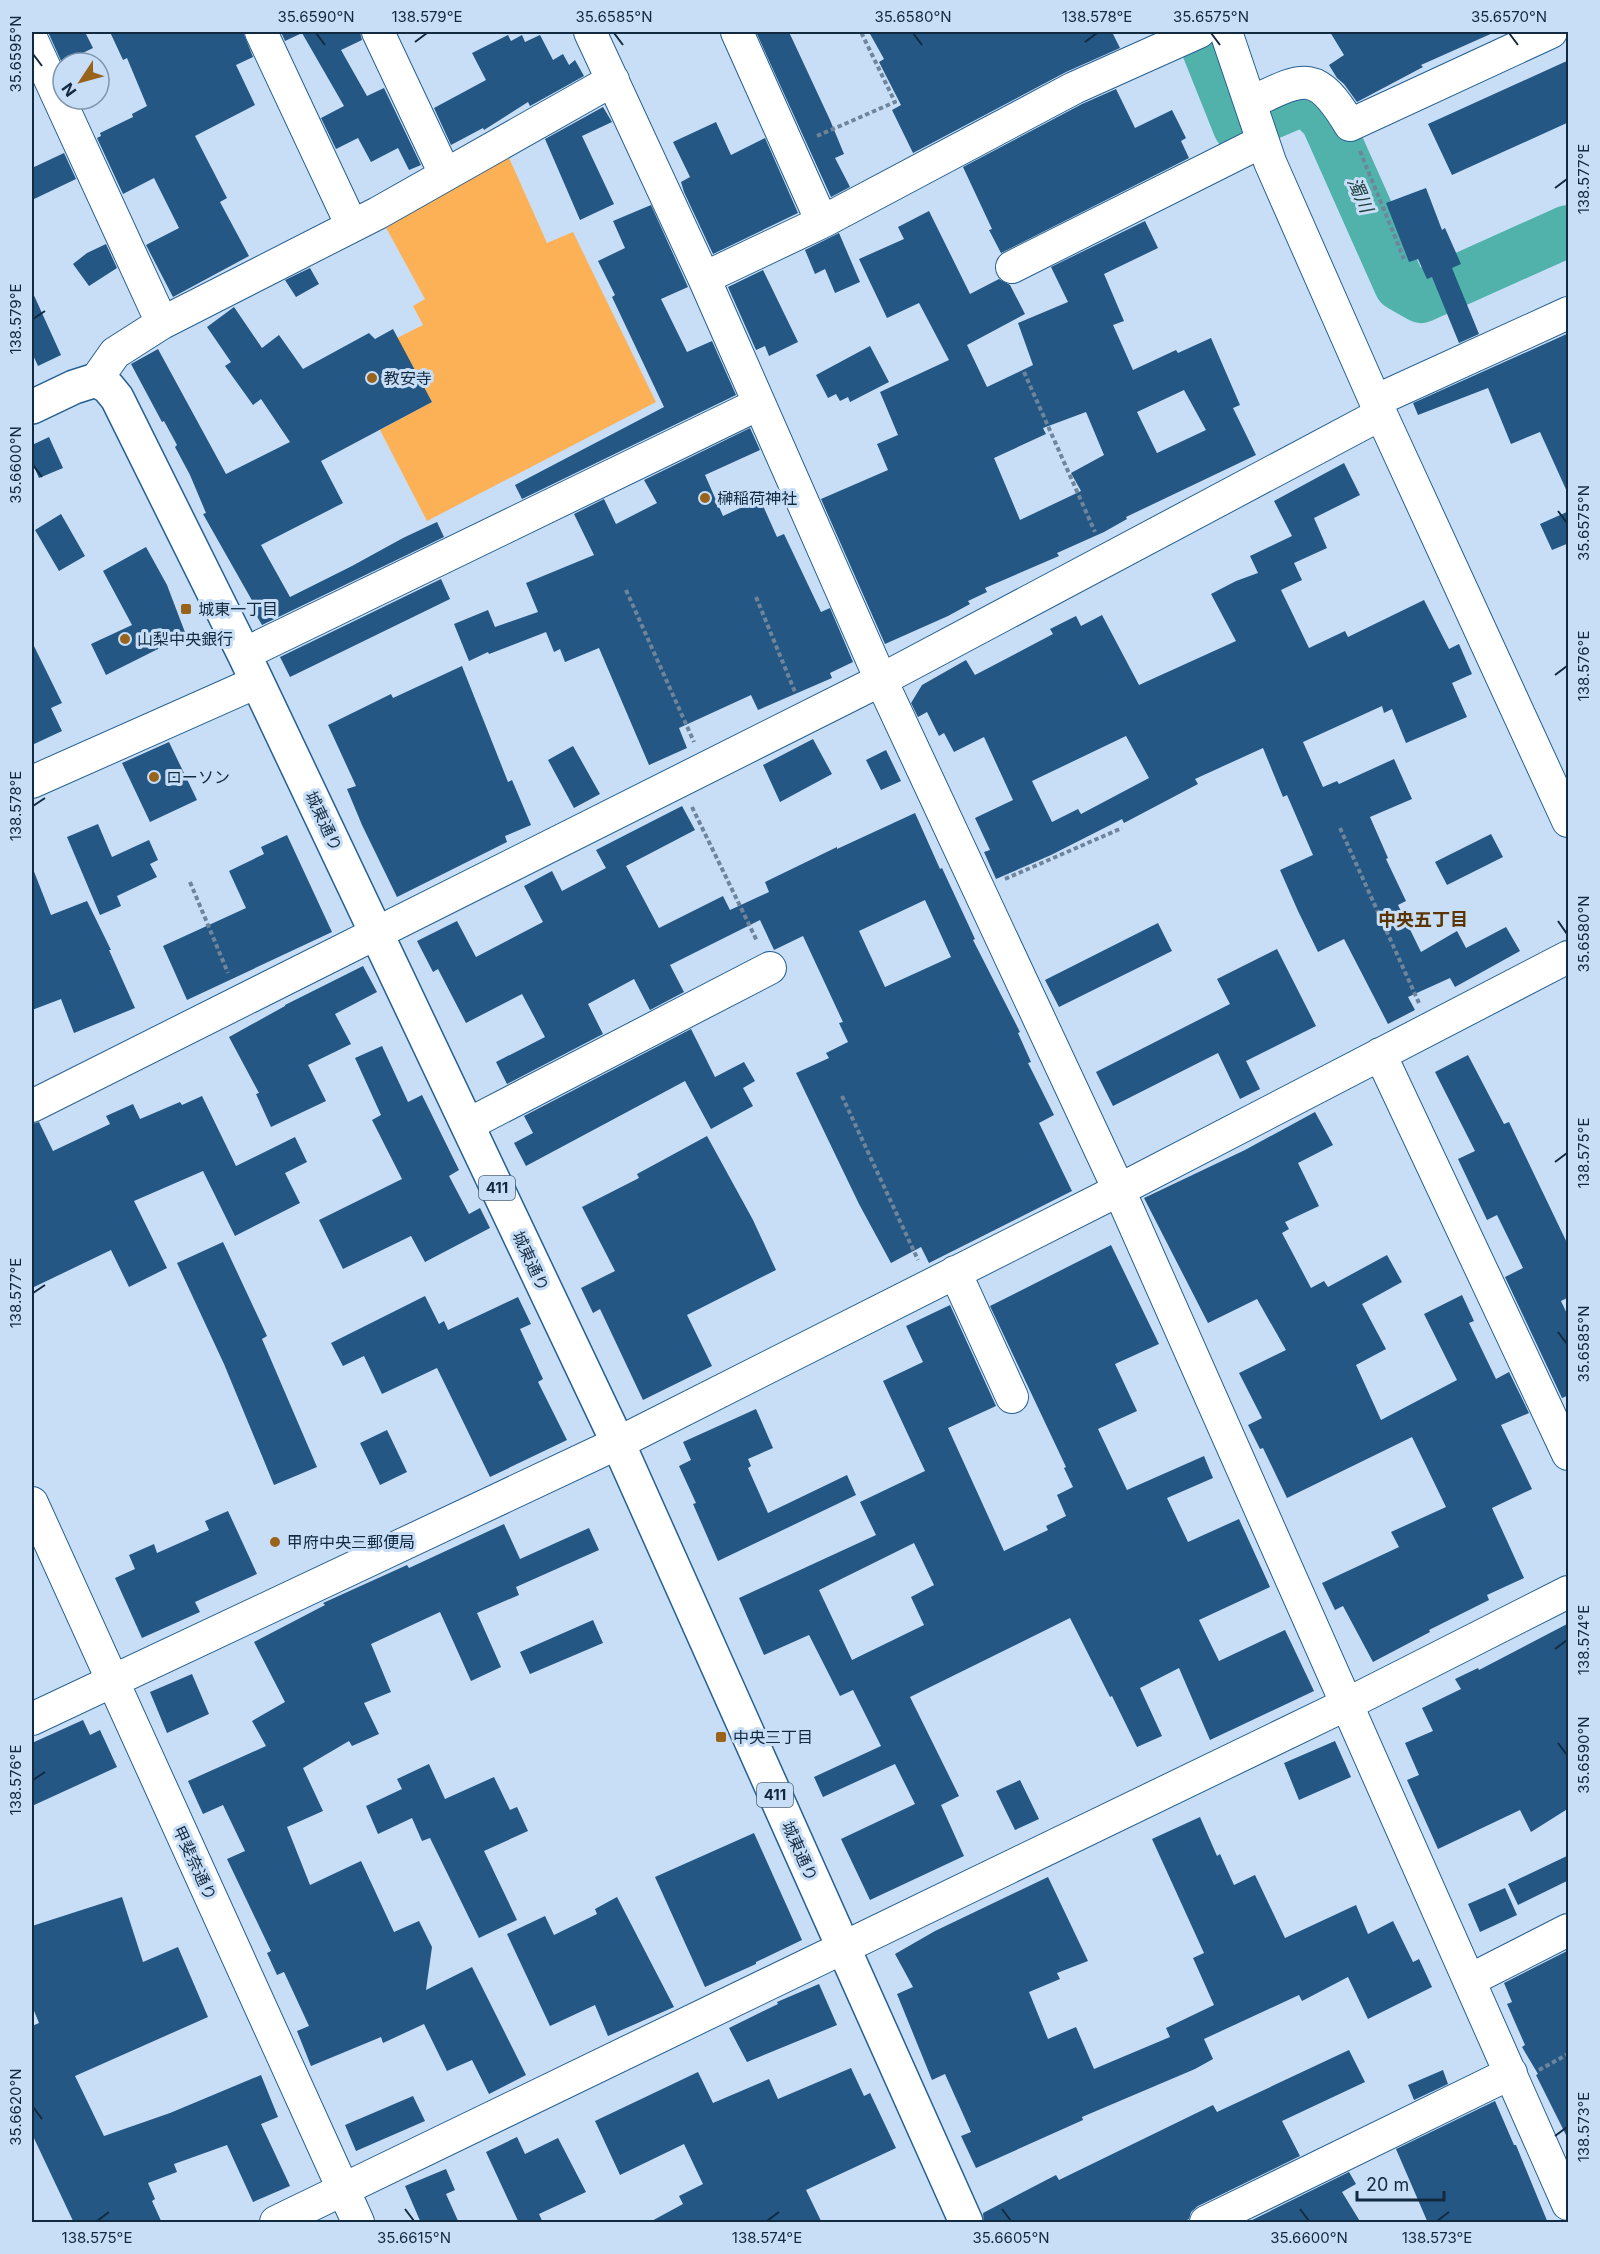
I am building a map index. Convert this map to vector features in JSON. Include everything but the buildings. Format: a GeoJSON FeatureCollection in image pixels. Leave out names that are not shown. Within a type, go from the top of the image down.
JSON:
{"type":"FeatureCollection","features":[{"type":"Feature","properties":{"kind":"highway"},"geometry":{"type":"LineString","coordinates":[[32,407],[74,387],[96,380]]}},
{"type":"Feature","properties":{"kind":"highway","name":"城東通り"},"geometry":{"type":"LineString","coordinates":[[96,380],[108,387],[117,398],[251,668],[618,1443],[966,2223]]}},
{"type":"Feature","properties":{"kind":"street"},"geometry":{"type":"LineString","coordinates":[[261,32],[352,226]]}},
{"type":"Feature","properties":{"kind":"street"},"geometry":{"type":"LineString","coordinates":[[378,32],[445,174]]}},
{"type":"Feature","properties":{"kind":"street"},"geometry":{"type":"LineString","coordinates":[[590,32],[704,278],[881,680],[1119,1190],[1568,2202]]}},
{"type":"Feature","properties":{"kind":"street"},"geometry":{"type":"LineString","coordinates":[[737,32],[822,222]]}},
{"type":"Feature","properties":{"kind":"street"},"geometry":{"type":"LineString","coordinates":[[704,278],[822,222],[1074,88],[1199,32]]}},
{"type":"Feature","properties":{"kind":"street"},"geometry":{"type":"LineString","coordinates":[[1226,32],[1263,140],[1378,408],[1569,821]]}},
{"type":"Feature","properties":{"kind":"street"},"geometry":{"type":"LineString","coordinates":[[1250,104],[1291,83],[1305,82],[1320,87],[1334,98],[1350,125],[1551,32]]}},
{"type":"Feature","properties":{"kind":"street"},"geometry":{"type":"LineString","coordinates":[[32,40],[162,323]]}},
{"type":"Feature","properties":{"kind":"street"},"geometry":{"type":"LineString","coordinates":[[96,380],[115,353],[162,323],[352,226],[613,80]]}},
{"type":"Feature","properties":{"kind":"street"},"geometry":{"type":"LineString","coordinates":[[1012,267],[1263,140]]}},
{"type":"Feature","properties":{"kind":"street"},"geometry":{"type":"LineString","coordinates":[[32,1107],[881,680],[1107,560],[1378,408],[1569,313]]}},
{"type":"Feature","properties":{"kind":"street"},"geometry":{"type":"LineString","coordinates":[[32,782],[759,404]]}},
{"type":"Feature","properties":{"kind":"street"},"geometry":{"type":"LineString","coordinates":[[32,1719],[618,1443],[1119,1190],[1569,957]]}},
{"type":"Feature","properties":{"kind":"street"},"geometry":{"type":"LineString","coordinates":[[467,1125],[770,968]]}},
{"type":"Feature","properties":{"kind":"street"},"geometry":{"type":"LineString","coordinates":[[1380,1054],[1569,1454]]}},
{"type":"Feature","properties":{"kind":"street"},"geometry":{"type":"LineString","coordinates":[[942,1279],[1012,1397]]}},
{"type":"Feature","properties":{"kind":"street","name":"甲斐奈通り"},"geometry":{"type":"LineString","coordinates":[[32,1503],[358,2223]]}},
{"type":"Feature","properties":{"kind":"street"},"geometry":{"type":"LineString","coordinates":[[276,2223],[1347,1704],[1569,1592]]}},
{"type":"Feature","properties":{"kind":"street"},"geometry":{"type":"LineString","coordinates":[[1470,1980],[1569,1930]]}},
{"type":"Feature","properties":{"kind":"street"},"geometry":{"type":"LineString","coordinates":[[1206,2223],[1511,2073]]}},
{"type":"Feature","properties":{"kind":"path"},"geometry":{"type":"LineString","coordinates":[[789,149],[895,102],[861,32]]}},
{"type":"Feature","properties":{"kind":"path"},"geometry":{"type":"LineString","coordinates":[[1350,125],[1404,259]]}},
{"type":"Feature","properties":{"kind":"path"},"geometry":{"type":"LineString","coordinates":[[1024,372],[1107,560]]}},
{"type":"Feature","properties":{"kind":"path"},"geometry":{"type":"LineString","coordinates":[[626,590],[693,774],[770,968]]}},
{"type":"Feature","properties":{"kind":"path"},"geometry":{"type":"LineString","coordinates":[[756,597],[806,717]]}},
{"type":"Feature","properties":{"kind":"path"},"geometry":{"type":"LineString","coordinates":[[979,890],[1122,828]]}},
{"type":"Feature","properties":{"kind":"path"},"geometry":{"type":"LineString","coordinates":[[1340,828],[1431,1028]]}},
{"type":"Feature","properties":{"kind":"path"},"geometry":{"type":"LineString","coordinates":[[190,882],[240,1001]]}},
{"type":"Feature","properties":{"kind":"path"},"geometry":{"type":"LineString","coordinates":[[842,1096],[942,1279]]}},
{"type":"Feature","properties":{"kind":"shaded area"},"geometry":{"type":"Polygon","coordinates":[[[502,142],[547,243],[573,232],[656,402],[427,521],[380,430],[432,402],[397,338],[423,325],[413,306],[425,299],[378,213],[502,142]]]}},
{"type":"Feature","properties":{"kind":"waterway","name":"濁川"},"geometry":{"type":"LineString","coordinates":[[1201,32],[1239,127],[1295,103],[1310,103],[1326,119],[1400,285],[1421,297],[1568,231]]}},
{"type":"Feature","properties":{"kind":"place","name":"教安寺"},"geometry":{"type":"Point","coordinates":[372,378]}},
{"type":"Feature","properties":{"kind":"place","name":"榊稲荷神社"},"geometry":{"type":"Point","coordinates":[705,498]}},
{"type":"Feature","properties":{"kind":"place","name":"城東一丁目"},"geometry":{"type":"Point","coordinates":[186,609]}},
{"type":"Feature","properties":{"kind":"place","name":"山梨中央銀行"},"geometry":{"type":"Point","coordinates":[125,639]}},
{"type":"Feature","properties":{"kind":"place","name":"ローソン"},"geometry":{"type":"Point","coordinates":[154,777]}},
{"type":"Feature","properties":{"kind":"place","name":"甲府中央三郵便局"},"geometry":{"type":"Point","coordinates":[275,1542]}},
{"type":"Feature","properties":{"kind":"place","name":"中央三丁目"},"geometry":{"type":"Point","coordinates":[721,1737]}},
{"type":"Feature","properties":{"kind":"district","name":"中央五丁目"},"geometry":{"type":"Point","coordinates":[1423,920]}}]}
